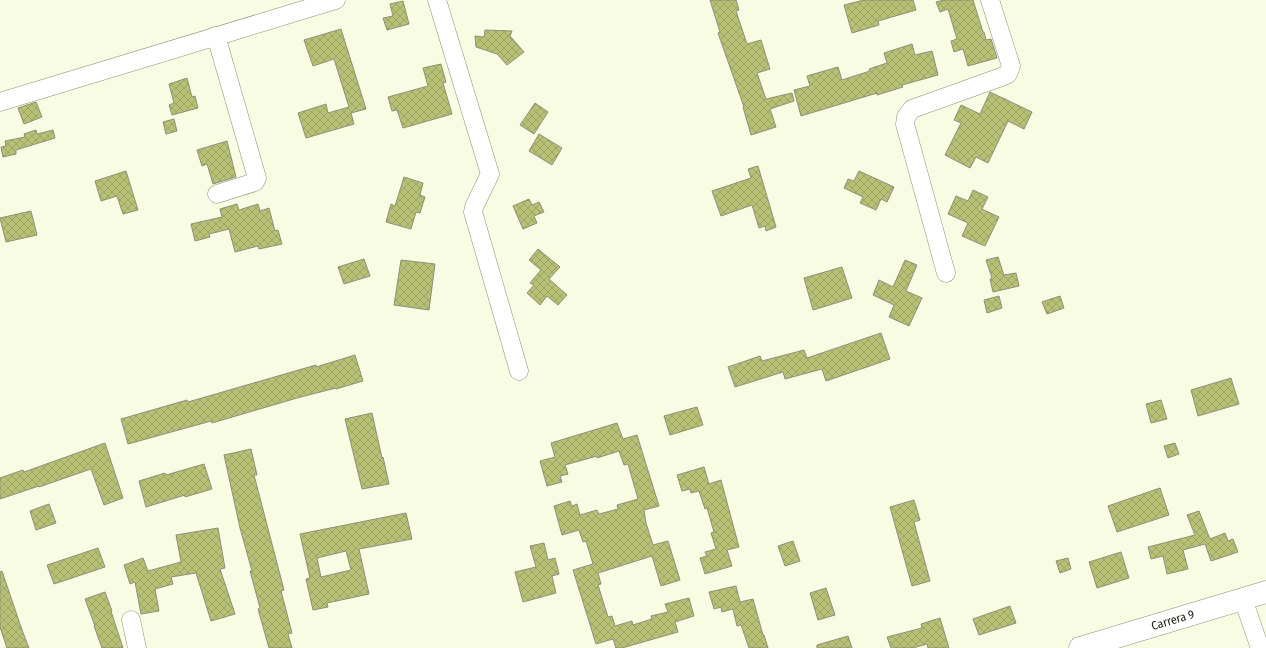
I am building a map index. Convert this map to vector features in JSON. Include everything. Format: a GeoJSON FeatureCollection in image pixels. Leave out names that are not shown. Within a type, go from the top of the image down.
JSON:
{"type":"FeatureCollection","features":[{"type":"Feature","properties":{"kind":"main road","name":"Carrera 9"},"geometry":{"type":"LineString","coordinates":[[1080,648],[1266,592]]}},
{"type":"Feature","properties":{"kind":"street"},"geometry":{"type":"LineString","coordinates":[[0,102],[336,0]]}},
{"type":"Feature","properties":{"kind":"street"},"geometry":{"type":"LineString","coordinates":[[437,0],[490,174],[473,212],[519,371]]}},
{"type":"Feature","properties":{"kind":"street"},"geometry":{"type":"LineString","coordinates":[[946,272],[906,124],[906,117],[912,109],[1008,74],[1011,66],[990,0]]}},
{"type":"Feature","properties":{"kind":"street"},"geometry":{"type":"LineString","coordinates":[[216,36],[257,178],[255,182],[217,194]]}},
{"type":"Feature","properties":{"kind":"street"},"geometry":{"type":"LineString","coordinates":[[1243,599],[1260,648]]}},
{"type":"Feature","properties":{"kind":"street"},"geometry":{"type":"LineString","coordinates":[[130,620],[137,648]]}},
{"type":"Feature","properties":{"kind":"building"},"geometry":{"type":"Polygon","coordinates":[[[710,0],[736,0],[739,10],[736,11],[747,44],[761,40],[770,69],[757,73],[766,99],[792,93],[794,101],[770,109],[776,127],[751,135],[744,107],[718,33],[720,32],[710,0]]]}},
{"type":"Feature","properties":{"kind":"building"},"geometry":{"type":"Polygon","coordinates":[[[864,0],[913,0],[916,10],[878,21],[879,25],[852,33],[844,5],[864,0]]]}},
{"type":"Feature","properties":{"kind":"building"},"geometry":{"type":"Polygon","coordinates":[[[944,0],[973,0],[986,40],[991,39],[997,58],[968,66],[963,49],[954,52],[951,41],[957,39],[948,9],[940,12],[936,2],[944,0]]]}},
{"type":"Feature","properties":{"kind":"building"},"geometry":{"type":"Polygon","coordinates":[[[403,1],[409,24],[387,30],[383,18],[393,16],[390,4],[403,1]]]}},
{"type":"Feature","properties":{"kind":"building"},"geometry":{"type":"Polygon","coordinates":[[[341,29],[366,109],[351,113],[354,124],[306,138],[298,113],[326,104],[328,113],[349,107],[334,59],[313,66],[304,40],[341,29]]]}},
{"type":"Feature","properties":{"kind":"building"},"geometry":{"type":"Polygon","coordinates":[[[485,30],[512,31],[510,36],[524,52],[507,65],[497,54],[476,47],[475,36],[484,37],[485,30]]]}},
{"type":"Feature","properties":{"kind":"building"},"geometry":{"type":"Polygon","coordinates":[[[912,44],[915,55],[932,51],[938,75],[902,85],[903,87],[877,95],[877,93],[801,116],[794,90],[810,86],[807,76],[838,67],[842,80],[870,71],[869,69],[887,63],[884,53],[912,44]]]}},
{"type":"Feature","properties":{"kind":"building"},"geometry":{"type":"Polygon","coordinates":[[[441,64],[446,82],[443,83],[452,114],[403,128],[397,110],[392,111],[388,97],[428,86],[423,68],[441,64]]]}},
{"type":"Feature","properties":{"kind":"building"},"geometry":{"type":"Polygon","coordinates":[[[187,78],[192,97],[195,96],[198,108],[172,115],[169,105],[174,103],[169,84],[187,78]]]}},
{"type":"Feature","properties":{"kind":"building"},"geometry":{"type":"Polygon","coordinates":[[[990,92],[1032,112],[1024,129],[1008,121],[988,163],[976,157],[970,168],[945,155],[961,123],[954,120],[961,105],[980,114],[990,92]]]}},
{"type":"Feature","properties":{"kind":"building"},"geometry":{"type":"Polygon","coordinates":[[[36,102],[42,117],[24,124],[18,108],[36,102]]]}},
{"type":"Feature","properties":{"kind":"building"},"geometry":{"type":"Polygon","coordinates":[[[535,103],[548,112],[534,134],[520,125],[535,103]]]}},
{"type":"Feature","properties":{"kind":"building"},"geometry":{"type":"Polygon","coordinates":[[[174,119],[177,131],[166,134],[163,122],[174,119]]]}},
{"type":"Feature","properties":{"kind":"building"},"geometry":{"type":"Polygon","coordinates":[[[36,130],[37,134],[53,130],[55,138],[16,150],[16,154],[3,157],[1,147],[6,146],[5,141],[25,137],[24,134],[36,130]]]}},
{"type":"Feature","properties":{"kind":"building"},"geometry":{"type":"Polygon","coordinates":[[[539,134],[562,148],[552,165],[529,151],[539,134]]]}},
{"type":"Feature","properties":{"kind":"building"},"geometry":{"type":"Polygon","coordinates":[[[227,141],[236,177],[213,184],[207,164],[202,166],[197,150],[227,141]]]}},
{"type":"Feature","properties":{"kind":"building"},"geometry":{"type":"Polygon","coordinates":[[[758,166],[776,227],[766,231],[765,226],[759,228],[752,205],[721,216],[712,191],[751,178],[748,169],[758,166]]]}},
{"type":"Feature","properties":{"kind":"building"},"geometry":{"type":"Polygon","coordinates":[[[126,171],[138,210],[123,214],[117,196],[101,201],[95,181],[126,171]]]}},
{"type":"Feature","properties":{"kind":"building"},"geometry":{"type":"Polygon","coordinates":[[[859,171],[894,187],[887,202],[881,199],[876,210],[860,203],[863,197],[844,188],[848,179],[854,181],[859,171]]]}},
{"type":"Feature","properties":{"kind":"building"},"geometry":{"type":"Polygon","coordinates":[[[404,177],[423,183],[420,195],[425,197],[420,213],[416,212],[411,229],[386,222],[391,204],[395,206],[404,177]]]}},
{"type":"Feature","properties":{"kind":"building"},"geometry":{"type":"Polygon","coordinates":[[[973,190],[988,197],[982,209],[999,217],[985,246],[962,236],[968,223],[948,214],[956,196],[968,201],[973,190]]]}},
{"type":"Feature","properties":{"kind":"building"},"geometry":{"type":"Polygon","coordinates":[[[529,199],[532,205],[539,202],[544,212],[534,216],[537,223],[523,229],[513,206],[529,199]]]}},
{"type":"Feature","properties":{"kind":"building"},"geometry":{"type":"Polygon","coordinates":[[[237,204],[239,210],[258,204],[260,211],[269,208],[275,231],[278,230],[282,244],[259,249],[258,246],[235,252],[229,229],[209,234],[210,237],[195,241],[191,224],[222,217],[220,209],[237,204]]]}},
{"type":"Feature","properties":{"kind":"building"},"geometry":{"type":"Polygon","coordinates":[[[31,211],[37,235],[6,242],[0,218],[31,211]]]}},
{"type":"Feature","properties":{"kind":"building"},"geometry":{"type":"Polygon","coordinates":[[[538,249],[560,267],[549,279],[567,295],[558,305],[547,296],[540,305],[527,293],[534,285],[530,283],[541,270],[529,260],[538,249]]]}},
{"type":"Feature","properties":{"kind":"building"},"geometry":{"type":"Polygon","coordinates":[[[998,257],[1004,275],[1016,273],[1019,286],[993,292],[990,279],[992,278],[986,260],[998,257]]]}},
{"type":"Feature","properties":{"kind":"building"},"geometry":{"type":"Polygon","coordinates":[[[364,259],[370,276],[344,284],[338,267],[364,259]]]}},
{"type":"Feature","properties":{"kind":"building"},"geometry":{"type":"Polygon","coordinates":[[[401,260],[435,264],[429,310],[394,305],[401,260]]]}},
{"type":"Feature","properties":{"kind":"building"},"geometry":{"type":"Polygon","coordinates":[[[905,260],[917,265],[906,291],[922,298],[909,326],[889,317],[894,305],[873,295],[879,280],[893,287],[905,260]]]}},
{"type":"Feature","properties":{"kind":"building"},"geometry":{"type":"Polygon","coordinates":[[[842,267],[852,298],[813,310],[804,278],[842,267]]]}},
{"type":"Feature","properties":{"kind":"building"},"geometry":{"type":"Polygon","coordinates":[[[999,296],[1002,308],[987,313],[984,300],[999,296]]]}},
{"type":"Feature","properties":{"kind":"building"},"geometry":{"type":"Polygon","coordinates":[[[1060,296],[1064,308],[1047,314],[1042,302],[1060,296]]]}},
{"type":"Feature","properties":{"kind":"building"},"geometry":{"type":"Polygon","coordinates":[[[881,333],[890,359],[826,381],[822,369],[785,379],[783,372],[735,387],[728,367],[760,356],[762,361],[804,350],[807,358],[881,333]]]}},
{"type":"Feature","properties":{"kind":"building"},"geometry":{"type":"Polygon","coordinates":[[[355,355],[363,381],[297,398],[212,423],[211,421],[128,444],[121,419],[187,400],[188,402],[316,365],[316,367],[355,355]]]}},
{"type":"Feature","properties":{"kind":"building"},"geometry":{"type":"Polygon","coordinates":[[[1231,378],[1239,404],[1198,416],[1191,390],[1231,378]]]}},
{"type":"Feature","properties":{"kind":"building"},"geometry":{"type":"Polygon","coordinates":[[[1161,400],[1167,419],[1151,423],[1146,404],[1161,400]]]}},
{"type":"Feature","properties":{"kind":"building"},"geometry":{"type":"Polygon","coordinates":[[[697,407],[703,425],[670,435],[664,416],[697,407]]]}},
{"type":"Feature","properties":{"kind":"building"},"geometry":{"type":"Polygon","coordinates":[[[372,413],[389,484],[362,489],[345,419],[372,413]]]}},
{"type":"Feature","properties":{"kind":"building"},"geometry":{"type":"Polygon","coordinates":[[[617,423],[623,439],[637,435],[659,506],[644,510],[646,523],[653,545],[668,541],[680,580],[661,586],[652,556],[598,573],[601,584],[598,585],[608,617],[612,616],[615,626],[632,621],[633,625],[652,619],[651,616],[668,612],[665,604],[689,598],[694,616],[675,622],[678,632],[622,648],[616,648],[613,639],[596,644],[573,570],[593,564],[586,541],[583,542],[579,530],[562,535],[554,506],[570,501],[572,506],[577,504],[580,515],[597,510],[599,514],[618,509],[617,505],[638,499],[628,464],[624,465],[619,451],[597,458],[597,456],[565,465],[568,474],[560,476],[562,482],[547,486],[540,461],[555,457],[551,443],[617,423]]]}},
{"type":"Feature","properties":{"kind":"building"},"geometry":{"type":"Polygon","coordinates":[[[105,443],[123,498],[104,505],[91,469],[0,499],[0,478],[23,470],[24,472],[105,443]]]}},
{"type":"Feature","properties":{"kind":"building"},"geometry":{"type":"Polygon","coordinates":[[[1175,443],[1179,454],[1168,458],[1164,446],[1175,443]]]}},
{"type":"Feature","properties":{"kind":"building"},"geometry":{"type":"Polygon","coordinates":[[[251,449],[257,475],[254,475],[284,590],[281,591],[292,633],[288,634],[292,648],[269,648],[258,609],[260,608],[250,571],[252,571],[240,528],[224,455],[251,449]]]}},
{"type":"Feature","properties":{"kind":"building"},"geometry":{"type":"Polygon","coordinates":[[[204,464],[212,489],[185,497],[185,495],[146,507],[139,481],[204,464]]]}},
{"type":"Feature","properties":{"kind":"building"},"geometry":{"type":"Polygon","coordinates":[[[704,467],[709,484],[721,480],[739,547],[727,550],[732,566],[705,574],[700,558],[707,556],[705,552],[716,549],[711,533],[714,532],[707,508],[705,509],[699,491],[691,493],[690,489],[682,491],[677,475],[704,467]]]}},
{"type":"Feature","properties":{"kind":"building"},"geometry":{"type":"Polygon","coordinates":[[[1160,488],[1169,515],[1117,532],[1108,506],[1160,488]]]}},
{"type":"Feature","properties":{"kind":"building"},"geometry":{"type":"Polygon","coordinates":[[[914,500],[920,520],[914,522],[930,581],[912,586],[890,507],[914,500]]]}},
{"type":"Feature","properties":{"kind":"building"},"geometry":{"type":"Polygon","coordinates":[[[49,504],[56,523],[36,530],[30,511],[49,504]]]}},
{"type":"Feature","properties":{"kind":"building"},"geometry":{"type":"Polygon","coordinates":[[[1199,511],[1210,539],[1225,533],[1228,541],[1233,539],[1238,552],[1211,561],[1205,544],[1183,550],[1188,569],[1167,574],[1163,556],[1151,559],[1148,547],[1195,535],[1187,515],[1199,511]]]}},
{"type":"Feature","properties":{"kind":"building"},"geometry":{"type":"Polygon","coordinates":[[[406,513],[412,539],[359,549],[369,594],[327,603],[328,607],[313,610],[306,579],[310,578],[300,534],[406,513]],[[346,551],[317,558],[321,577],[351,570],[346,551]]]}},
{"type":"Feature","properties":{"kind":"building"},"geometry":{"type":"Polygon","coordinates":[[[218,528],[225,568],[220,569],[235,614],[211,621],[196,573],[171,577],[173,584],[155,589],[159,611],[141,614],[135,582],[130,584],[124,565],[143,558],[148,571],[181,562],[176,535],[218,528]]]}},
{"type":"Feature","properties":{"kind":"building"},"geometry":{"type":"Polygon","coordinates":[[[793,541],[800,561],[785,566],[778,546],[793,541]]]}},
{"type":"Feature","properties":{"kind":"building"},"geometry":{"type":"Polygon","coordinates":[[[544,543],[548,560],[555,558],[559,574],[552,576],[556,593],[523,602],[515,572],[536,567],[530,546],[544,543]]]}},
{"type":"Feature","properties":{"kind":"building"},"geometry":{"type":"Polygon","coordinates":[[[98,548],[105,567],[54,584],[47,565],[98,548]]]}},
{"type":"Feature","properties":{"kind":"building"},"geometry":{"type":"Polygon","coordinates":[[[1121,552],[1129,578],[1097,588],[1089,562],[1121,552]]]}},
{"type":"Feature","properties":{"kind":"building"},"geometry":{"type":"Polygon","coordinates":[[[1068,558],[1071,569],[1060,573],[1056,561],[1068,558]]]}},
{"type":"Feature","properties":{"kind":"building"},"geometry":{"type":"Polygon","coordinates":[[[2,571],[29,648],[7,648],[0,627],[0,572],[2,571]]]}},
{"type":"Feature","properties":{"kind":"building"},"geometry":{"type":"Polygon","coordinates":[[[736,586],[740,602],[753,599],[768,648],[749,648],[741,625],[737,626],[733,609],[722,612],[721,607],[714,609],[709,592],[736,586]]]}},
{"type":"Feature","properties":{"kind":"building"},"geometry":{"type":"Polygon","coordinates":[[[826,588],[835,615],[818,620],[810,593],[826,588]]]}},
{"type":"Feature","properties":{"kind":"building"},"geometry":{"type":"Polygon","coordinates":[[[105,592],[123,648],[102,648],[85,599],[105,592]]]}},
{"type":"Feature","properties":{"kind":"building"},"geometry":{"type":"Polygon","coordinates":[[[1010,606],[1016,623],[979,635],[973,619],[1010,606]]]}},
{"type":"Feature","properties":{"kind":"building"},"geometry":{"type":"Polygon","coordinates":[[[940,618],[949,648],[928,648],[927,644],[913,648],[891,648],[887,637],[922,628],[921,624],[940,618]]]}},
{"type":"Feature","properties":{"kind":"building"},"geometry":{"type":"Polygon","coordinates":[[[848,636],[852,648],[817,648],[817,645],[848,636]]]}}]}
